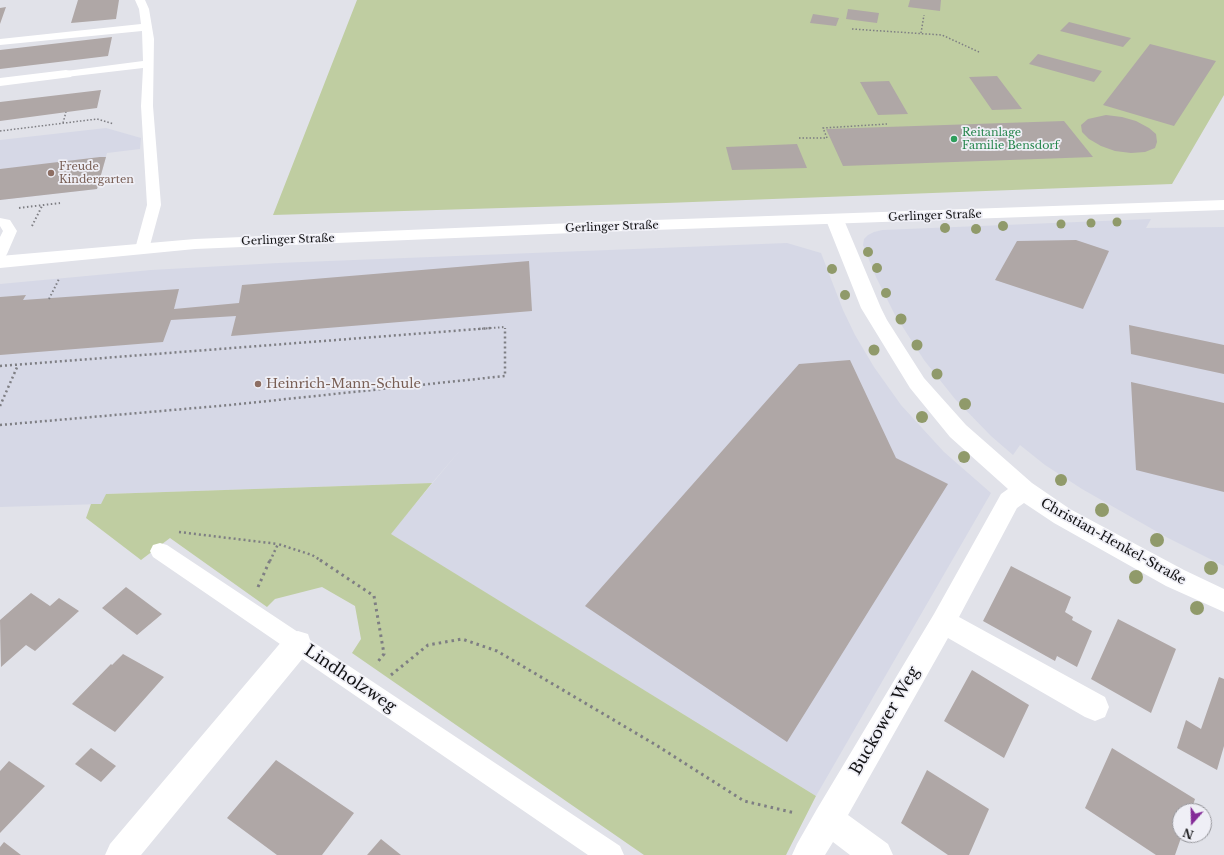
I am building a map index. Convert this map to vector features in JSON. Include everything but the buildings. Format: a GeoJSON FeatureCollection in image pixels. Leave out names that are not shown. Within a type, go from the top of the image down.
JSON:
{"type":"FeatureCollection","features":[{"type":"Feature","properties":{"kind":"street"},"geometry":{"type":"LineString","coordinates":[[0,82],[66,74]]}},
{"type":"Feature","properties":{"kind":"street"},"geometry":{"type":"LineString","coordinates":[[0,94],[58,86]]}},
{"type":"Feature","properties":{"kind":"street","name":"Gerlinger Straße"},"geometry":{"type":"LineString","coordinates":[[0,262],[195,244],[597,227],[835,220],[1224,205]]}},
{"type":"Feature","properties":{"kind":"street","name":"Christian-Henkel-Straße"},"geometry":{"type":"LineString","coordinates":[[835,220],[871,308],[917,383],[958,431],[1024,490],[1062,516],[1175,578],[1224,601]]}},
{"type":"Feature","properties":{"kind":"street","name":"Buckower Weg"},"geometry":{"type":"LineString","coordinates":[[808,855],[1010,501],[1024,490]]}},
{"type":"Feature","properties":{"kind":"street"},"geometry":{"type":"LineString","coordinates":[[942,622],[1095,707]]}},
{"type":"Feature","properties":{"kind":"street","name":"Lindholzweg"},"geometry":{"type":"LineString","coordinates":[[121,855],[298,643]]}},
{"type":"Feature","properties":{"kind":"street"},"geometry":{"type":"LineString","coordinates":[[828,820],[877,855]]}},
{"type":"Feature","properties":{"kind":"lane"},"geometry":{"type":"LineString","coordinates":[[140,0],[147,27],[150,64],[147,106],[154,204],[142,249]]}},
{"type":"Feature","properties":{"kind":"lane"},"geometry":{"type":"LineString","coordinates":[[0,42],[147,27]]}},
{"type":"Feature","properties":{"kind":"lane"},"geometry":{"type":"LineString","coordinates":[[66,74],[150,64]]}},
{"type":"Feature","properties":{"kind":"lane"},"geometry":{"type":"LineString","coordinates":[[0,222],[5,223],[10,231],[0,254]]}},
{"type":"Feature","properties":{"kind":"lane"},"geometry":{"type":"LineString","coordinates":[[160,551],[298,643]]}},
{"type":"Feature","properties":{"kind":"lane","name":"Lindholzweg"},"geometry":{"type":"LineString","coordinates":[[298,643],[611,855]]}},
{"type":"Feature","properties":{"kind":"path"},"geometry":{"type":"LineString","coordinates":[[920,33],[924,15]]}},
{"type":"Feature","properties":{"kind":"path"},"geometry":{"type":"LineString","coordinates":[[852,29],[942,34],[979,52]]}},
{"type":"Feature","properties":{"kind":"path"},"geometry":{"type":"LineString","coordinates":[[64,123],[66,112]]}},
{"type":"Feature","properties":{"kind":"path"},"geometry":{"type":"LineString","coordinates":[[0,131],[97,119],[114,124]]}},
{"type":"Feature","properties":{"kind":"path"},"geometry":{"type":"LineString","coordinates":[[799,138],[827,138],[823,128],[888,124]]}},
{"type":"Feature","properties":{"kind":"path"},"geometry":{"type":"LineString","coordinates":[[14,208],[60,203]]}},
{"type":"Feature","properties":{"kind":"path"},"geometry":{"type":"LineString","coordinates":[[49,299],[61,274]]}},
{"type":"Feature","properties":{"kind":"path"},"geometry":{"type":"LineString","coordinates":[[0,366],[505,327],[504,376],[230,405],[0,425]]}},
{"type":"Feature","properties":{"kind":"path"},"geometry":{"type":"LineString","coordinates":[[0,406],[18,365]]}},
{"type":"Feature","properties":{"kind":"path"},"geometry":{"type":"LineString","coordinates":[[160,551],[152,546],[171,531],[278,544],[312,555],[374,596],[384,654],[365,689]]}},
{"type":"Feature","properties":{"kind":"path"},"geometry":{"type":"LineString","coordinates":[[245,607],[254,597],[278,544]]}},
{"type":"Feature","properties":{"kind":"path"},"geometry":{"type":"LineString","coordinates":[[365,689],[384,680],[428,645],[462,639],[497,651],[656,745],[744,801],[828,820]]}},
{"type":"Feature","properties":{"kind":"shaded area","name":"Freude Kindergarten"},"geometry":{"type":"Polygon","coordinates":[[[106,128],[141,138],[140,149],[107,153],[97,189],[0,200],[0,140],[106,128]]]}},
{"type":"Feature","properties":{"kind":"shaded area"},"geometry":{"type":"Polygon","coordinates":[[[1151,219],[1146,228],[1224,227],[1224,566],[1168,538],[1082,489],[1045,465],[1020,445],[1013,455],[991,436],[955,399],[924,360],[895,315],[876,277],[863,245],[864,239],[868,235],[882,230],[1151,219]]]}},
{"type":"Feature","properties":{"kind":"shaded area"},"geometry":{"type":"Polygon","coordinates":[[[787,243],[821,253],[843,310],[855,335],[874,367],[901,405],[944,452],[991,493],[816,796],[390,534],[462,448],[432,483],[106,494],[102,504],[0,507],[0,284],[151,270],[278,263],[787,243]]]}},
{"type":"Feature","properties":{"kind":"green space"},"geometry":{"type":"Polygon","coordinates":[[[357,0],[1224,0],[1224,95],[1172,184],[666,203],[273,215],[357,0]]]}},
{"type":"Feature","properties":{"kind":"green space"},"geometry":{"type":"Polygon","coordinates":[[[432,483],[391,534],[816,796],[786,855],[644,855],[352,653],[361,639],[355,606],[322,587],[275,599],[267,607],[170,538],[141,560],[86,518],[91,504],[101,504],[106,494],[432,483]]]}},
{"type":"Feature","properties":{"kind":"place","name":"Reitanlage Familie Bensdorf"},"geometry":{"type":"Point","coordinates":[954,139]}},
{"type":"Feature","properties":{"kind":"place","name":"Freude Kindergarten"},"geometry":{"type":"Point","coordinates":[51,173]}},
{"type":"Feature","properties":{"kind":"place","name":"Heinrich-Mann-Schule"},"geometry":{"type":"Point","coordinates":[258,384]}}]}
